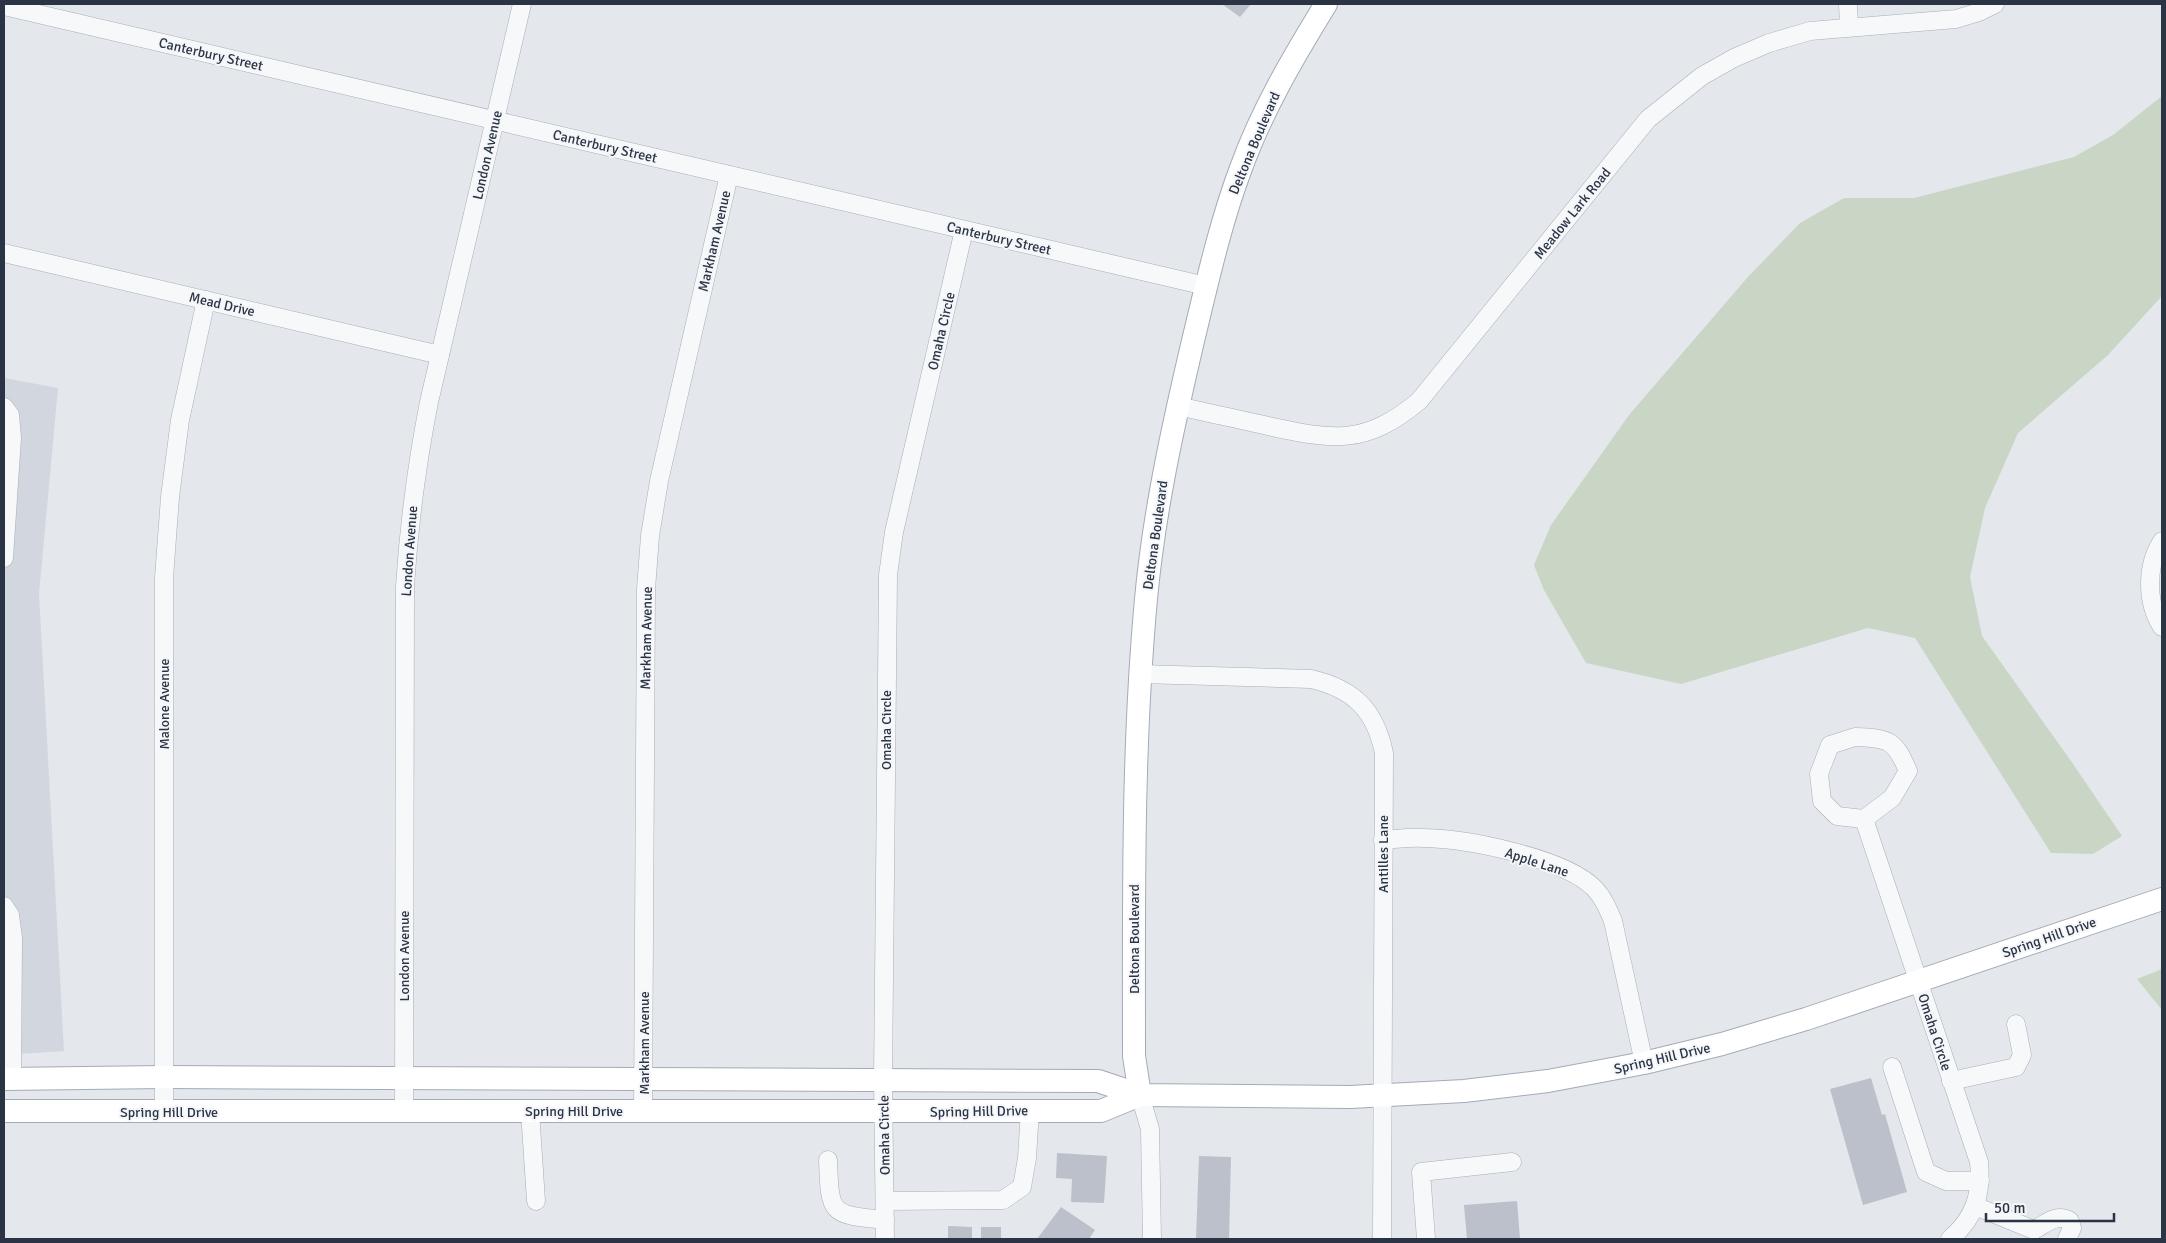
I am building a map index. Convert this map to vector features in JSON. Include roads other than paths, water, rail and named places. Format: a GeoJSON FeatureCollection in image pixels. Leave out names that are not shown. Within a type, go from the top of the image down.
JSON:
{"type":"FeatureCollection","features":[{"type":"Feature","properties":{"kind":"main road","name":"Deltona Boulevard"},"geometry":{"type":"LineString","coordinates":[[1140,1096],[1134,1056],[1134,772],[1146,596],[1156,519],[1178,406],[1222,222],[1242,166],[1265,112],[1292,59],[1326,4]]}},
{"type":"Feature","properties":{"kind":"main road","name":"Spring Hill Drive"},"geometry":{"type":"LineString","coordinates":[[8,1079],[164,1077],[644,1078],[1098,1082],[1140,1096],[1382,1096],[1464,1091],[1529,1083],[1644,1063],[1731,1041],[1918,981],[2162,899]]}},
{"type":"Feature","properties":{"kind":"main road","name":"Spring Hill Drive"},"geometry":{"type":"LineString","coordinates":[[4,1111],[1101,1111],[1140,1096]]}},
{"type":"Feature","properties":{"kind":"street","name":"London Avenue"},"geometry":{"type":"LineString","coordinates":[[404,1111],[405,586],[409,521],[419,450],[522,4]]}},
{"type":"Feature","properties":{"kind":"street"},"geometry":{"type":"LineString","coordinates":[[1848,4],[1849,27]]}},
{"type":"Feature","properties":{"kind":"street","name":"Meadow Lark Road"},"geometry":{"type":"LineString","coordinates":[[1178,406],[1317,437],[1354,436],[1378,429],[1400,417],[1419,401],[1648,119],[1674,96],[1726,62],[1769,43],[1810,31],[1956,19],[1979,12],[1995,4]]}},
{"type":"Feature","properties":{"kind":"street","name":"Canterbury Street"},"geometry":{"type":"LineString","coordinates":[[4,6],[1206,286]]}},
{"type":"Feature","properties":{"kind":"street","name":"Markham Avenue"},"geometry":{"type":"LineString","coordinates":[[644,1111],[646,598],[650,536],[658,481],[730,175]]}},
{"type":"Feature","properties":{"kind":"street","name":"Omaha Circle"},"geometry":{"type":"LineString","coordinates":[[885,1239],[884,1080],[888,576],[894,532],[964,230]]}},
{"type":"Feature","properties":{"kind":"street","name":"Mead Drive"},"geometry":{"type":"LineString","coordinates":[[4,253],[440,355]]}},
{"type":"Feature","properties":{"kind":"street","name":"Malone Avenue"},"geometry":{"type":"LineString","coordinates":[[164,1112],[164,578],[170,497],[180,420],[206,300]]}},
{"type":"Feature","properties":{"kind":"street"},"geometry":{"type":"LineString","coordinates":[[4,407],[10,415],[12,438],[4,558]]}},
{"type":"Feature","properties":{"kind":"street"},"geometry":{"type":"LineString","coordinates":[[2162,541],[2153,564],[2150,582],[2151,601],[2156,618],[2162,628]]}},
{"type":"Feature","properties":{"kind":"street","name":"Antilles Lane"},"geometry":{"type":"LineString","coordinates":[[1140,674],[1311,679],[1330,683],[1349,693],[1372,718],[1380,734],[1384,753],[1382,1239]]}},
{"type":"Feature","properties":{"kind":"street"},"geometry":{"type":"LineString","coordinates":[[1855,737],[1878,737],[1899,749],[1908,771],[1892,798],[1864,819],[1837,816],[1822,801],[1819,774],[1830,745],[1855,737]]}},
{"type":"Feature","properties":{"kind":"street","name":"Omaha Circle"},"geometry":{"type":"LineString","coordinates":[[1864,819],[1978,1162],[1980,1181],[1975,1206],[1965,1224],[1950,1239]]}},
{"type":"Feature","properties":{"kind":"street","name":"Apple Lane"},"geometry":{"type":"LineString","coordinates":[[1383,840],[1424,838],[1504,850],[1563,869],[1580,877],[1595,888],[1606,904],[1613,920],[1644,1063]]}},
{"type":"Feature","properties":{"kind":"street"},"geometry":{"type":"LineString","coordinates":[[4,906],[10,915],[13,938],[8,997],[8,1079]]}},
{"type":"Feature","properties":{"kind":"street"},"geometry":{"type":"LineString","coordinates":[[1952,1081],[2016,1067],[2022,1055],[2016,1024]]}},
{"type":"Feature","properties":{"kind":"street"},"geometry":{"type":"LineString","coordinates":[[1892,1067],[1926,1172],[1946,1182],[1980,1181]]}},
{"type":"Feature","properties":{"kind":"street"},"geometry":{"type":"LineString","coordinates":[[1140,1096],[1150,1129],[1152,1239]]}},
{"type":"Feature","properties":{"kind":"street"},"geometry":{"type":"LineString","coordinates":[[885,1200],[1003,1200],[1022,1187],[1027,1158],[1030,1110]]}},
{"type":"Feature","properties":{"kind":"street"},"geometry":{"type":"LineString","coordinates":[[530,1111],[536,1201]]}},
{"type":"Feature","properties":{"kind":"street"},"geometry":{"type":"LineString","coordinates":[[828,1160],[829,1195],[836,1208],[847,1216],[885,1220]]}},
{"type":"Feature","properties":{"kind":"street"},"geometry":{"type":"LineString","coordinates":[[1426,1239],[1421,1172],[1512,1162]]}},
{"type":"Feature","properties":{"kind":"street"},"geometry":{"type":"LineString","coordinates":[[1975,1206],[2033,1235],[2056,1217],[2062,1217],[2070,1221],[2072,1228],[2067,1239]]}}]}
